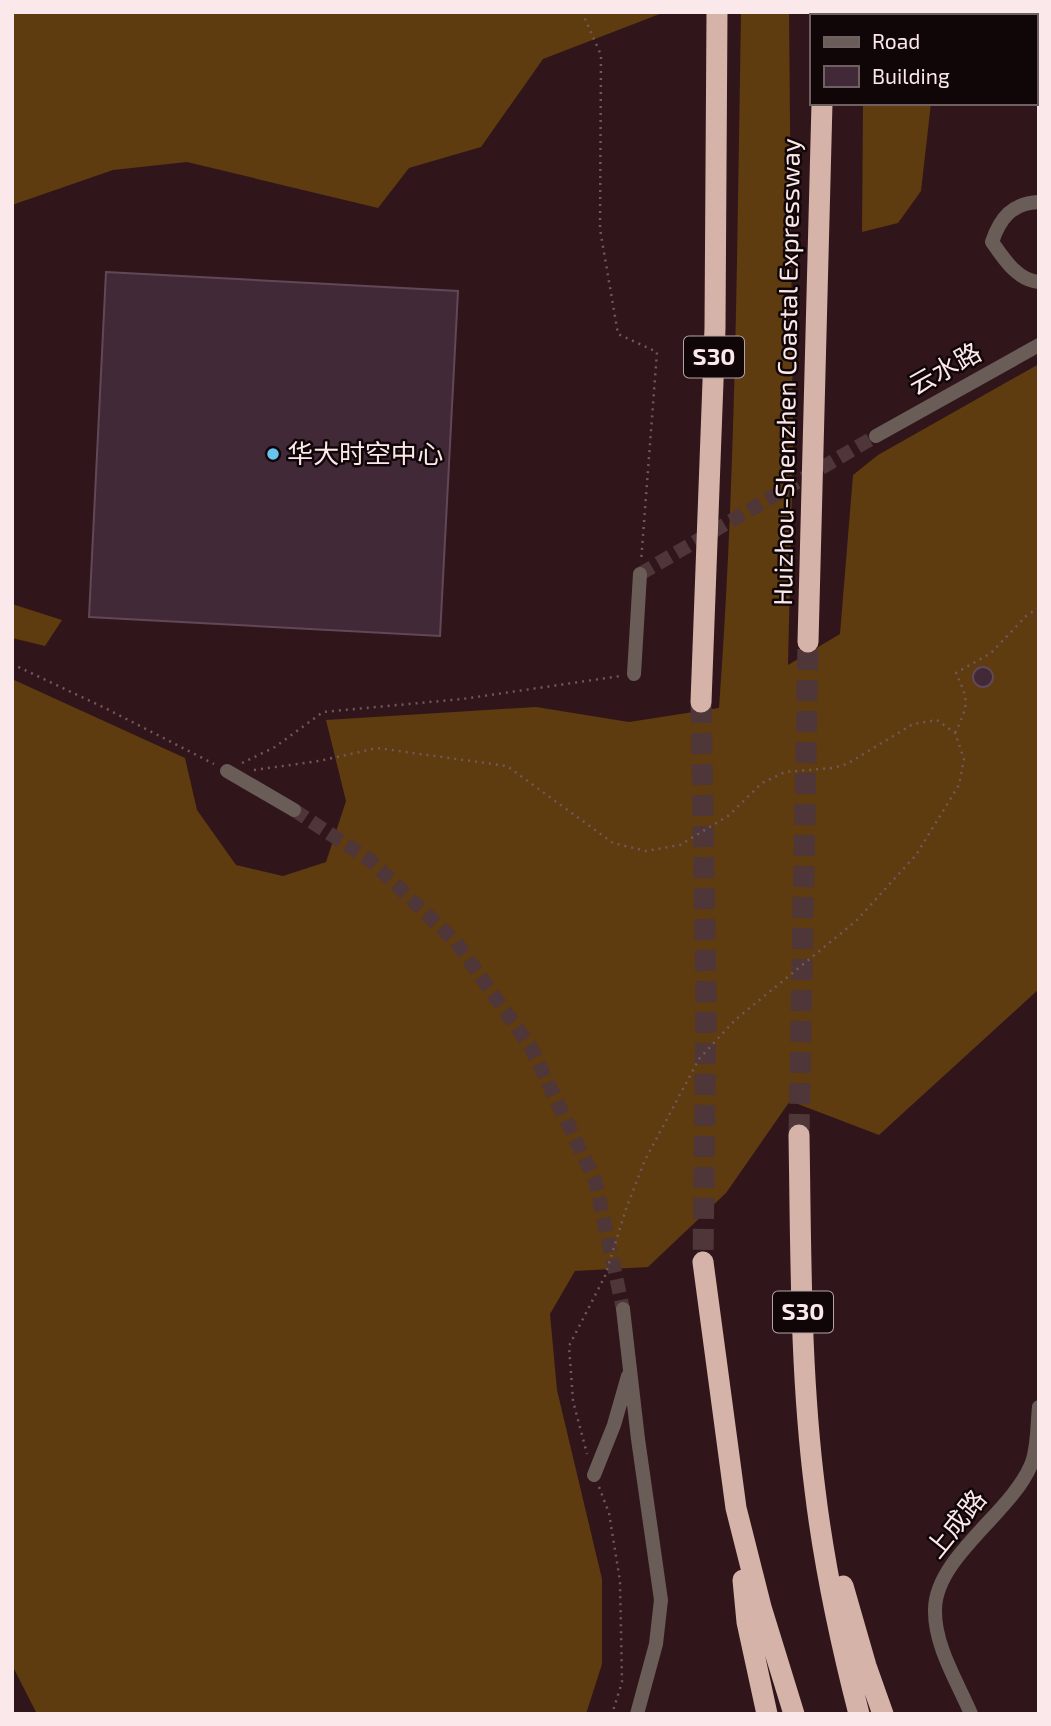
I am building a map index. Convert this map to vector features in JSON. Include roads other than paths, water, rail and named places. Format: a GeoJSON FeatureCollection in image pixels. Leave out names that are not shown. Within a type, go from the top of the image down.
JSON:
{"type":"FeatureCollection","features":[{"type":"Feature","properties":{"kind":"highway","name":"S30"},"geometry":{"type":"LineString","coordinates":[[701,702],[715,328],[717,12]]}},
{"type":"Feature","properties":{"kind":"highway","name":"Huizhou-Shenzhen Coastal Expressway"},"geometry":{"type":"LineString","coordinates":[[808,642],[821,105]]}},
{"type":"Feature","properties":{"kind":"highway","name":"S30"},"geometry":{"type":"LineString","coordinates":[[799,1135],[805,1379],[815,1490],[832,1596],[859,1714]]}},
{"type":"Feature","properties":{"kind":"highway"},"geometry":{"type":"LineString","coordinates":[[703,1262],[736,1508],[747,1622],[767,1714]]}},
{"type":"Feature","properties":{"kind":"highway"},"geometry":{"type":"LineString","coordinates":[[815,1490],[883,1714]]}},
{"type":"Feature","properties":{"kind":"highway"},"geometry":{"type":"LineString","coordinates":[[736,1508],[761,1606],[794,1714]]}},
{"type":"Feature","properties":{"kind":"street"},"geometry":{"type":"LineString","coordinates":[[1039,201],[1029,202],[1008,211],[998,225],[992,242],[1007,264],[1030,281],[1039,282]]}},
{"type":"Feature","properties":{"kind":"street","name":"云水路"},"geometry":{"type":"LineString","coordinates":[[876,436],[1039,345]]}},
{"type":"Feature","properties":{"kind":"street"},"geometry":{"type":"LineString","coordinates":[[634,674],[640,574]]}},
{"type":"Feature","properties":{"kind":"street"},"geometry":{"type":"LineString","coordinates":[[227,771],[294,810]]}},
{"type":"Feature","properties":{"kind":"street"},"geometry":{"type":"LineString","coordinates":[[623,1310],[661,1600],[656,1644],[637,1714]]}},
{"type":"Feature","properties":{"kind":"street"},"geometry":{"type":"LineString","coordinates":[[594,1475],[614,1425],[630,1368]]}},
{"type":"Feature","properties":{"kind":"street","name":"上成路"},"geometry":{"type":"LineString","coordinates":[[971,1714],[943,1651],[936,1627],[938,1590],[946,1572],[1018,1488],[1033,1463],[1039,1407]]}},
{"type":"Feature","properties":{"kind":"tunnel"},"geometry":{"type":"LineString","coordinates":[[640,574],[876,436]]}},
{"type":"Feature","properties":{"kind":"tunnel"},"geometry":{"type":"LineString","coordinates":[[799,1135],[808,642]]}},
{"type":"Feature","properties":{"kind":"tunnel"},"geometry":{"type":"LineString","coordinates":[[701,702],[706,1002],[703,1262]]}},
{"type":"Feature","properties":{"kind":"tunnel"},"geometry":{"type":"LineString","coordinates":[[294,810],[371,861],[456,942],[530,1046],[595,1180],[623,1309]]}},
{"type":"Feature","properties":{"kind":"place","name":"华大时空中心"},"geometry":{"type":"Point","coordinates":[273,454]}}]}
